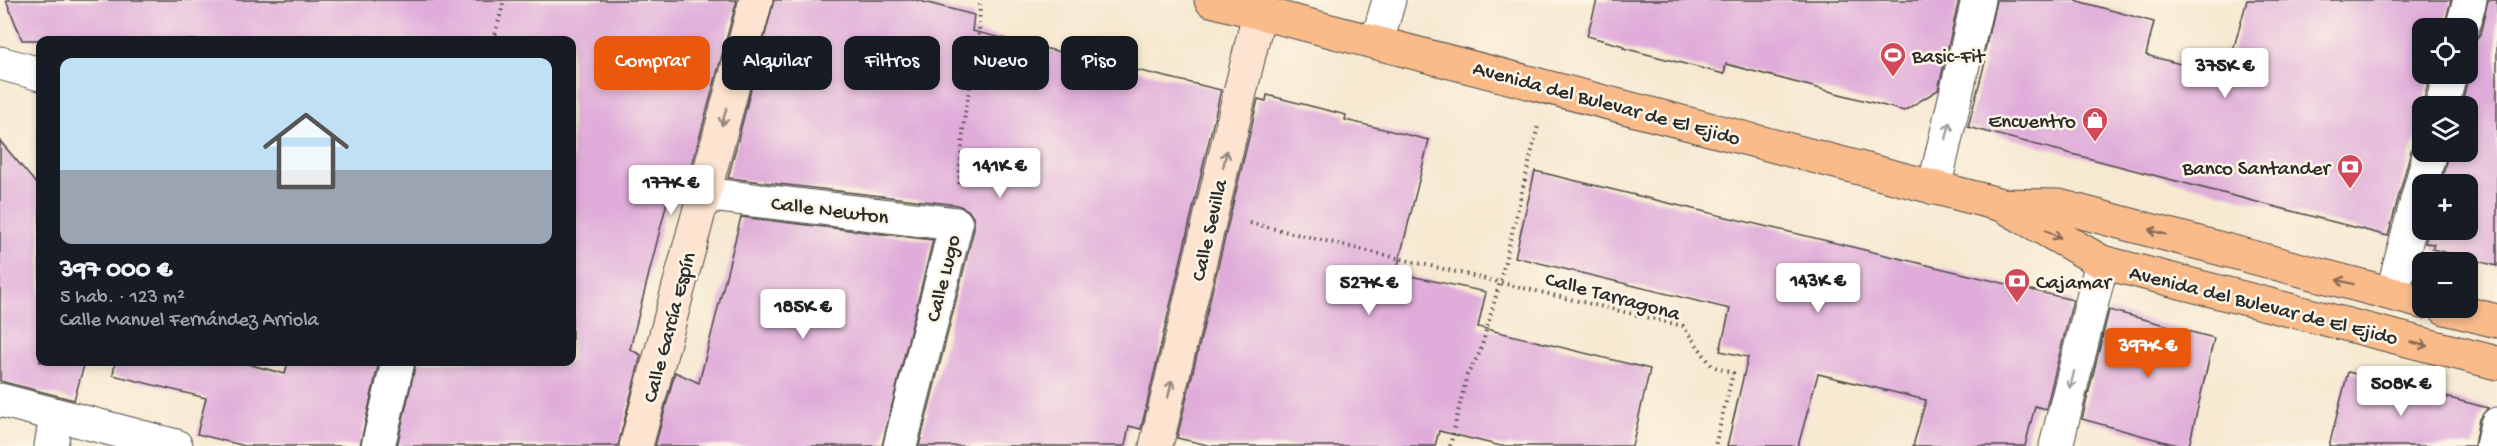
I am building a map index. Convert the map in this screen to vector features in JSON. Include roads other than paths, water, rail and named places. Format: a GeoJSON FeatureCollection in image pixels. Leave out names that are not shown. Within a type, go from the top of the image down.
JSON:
{"type":"FeatureCollection","features":[{"type":"Feature","properties":{"kind":"main road","name":"Avenida del Bulevar de El Ejido"},"geometry":{"type":"LineString","coordinates":[[1211,0],[2002,205],[2058,206],[2407,298]]}},
{"type":"Feature","properties":{"kind":"main road","name":"Avenida del Bulevar de El Ejido"},"geometry":{"type":"LineString","coordinates":[[2002,205],[2102,262],[2497,363]]}},
{"type":"Feature","properties":{"kind":"main road","name":"Avenida del Bulevar de El Ejido"},"geometry":{"type":"LineString","coordinates":[[2102,262],[2152,256],[2261,280],[2273,264]]}},
{"type":"Feature","properties":{"kind":"main road"},"geometry":{"type":"LineString","coordinates":[[2478,316],[2497,321]]}},
{"type":"Feature","properties":{"kind":"street","name":"Calle García Espín"},"geometry":{"type":"LineString","coordinates":[[636,446],[756,0]]}},
{"type":"Feature","properties":{"kind":"street"},"geometry":{"type":"LineString","coordinates":[[1377,42],[1389,0]]}},
{"type":"Feature","properties":{"kind":"street"},"geometry":{"type":"LineString","coordinates":[[1934,188],[1978,0]]}},
{"type":"Feature","properties":{"kind":"street"},"geometry":{"type":"LineString","coordinates":[[2465,18],[2470,0]]}},
{"type":"Feature","properties":{"kind":"street","name":"Calle Sevilla"},"geometry":{"type":"LineString","coordinates":[[1156,446],[1258,13]]}},
{"type":"Feature","properties":{"kind":"street"},"geometry":{"type":"LineString","coordinates":[[0,63],[36,73]]}},
{"type":"Feature","properties":{"kind":"street"},"geometry":{"type":"LineString","coordinates":[[2407,298],[2428,162]]}},
{"type":"Feature","properties":{"kind":"street","name":"Calle Newton"},"geometry":{"type":"LineString","coordinates":[[703,194],[956,224]]}},
{"type":"Feature","properties":{"kind":"street","name":"Calle Lugo"},"geometry":{"type":"LineString","coordinates":[[900,446],[956,224]]}},
{"type":"Feature","properties":{"kind":"street"},"geometry":{"type":"LineString","coordinates":[[2056,446],[2102,262]]}},
{"type":"Feature","properties":{"kind":"street"},"geometry":{"type":"LineString","coordinates":[[378,446],[397,366]]}},
{"type":"Feature","properties":{"kind":"street"},"geometry":{"type":"LineString","coordinates":[[0,400],[54,431],[176,446]]}},
{"type":"Feature","properties":{"kind":"street"},"geometry":{"type":"LineString","coordinates":[[2492,446],[2497,424]]}},
{"type":"Feature","properties":{"kind":"place","name":"Basic-Fit"},"geometry":{"type":"Point","coordinates":[1893,78]}},
{"type":"Feature","properties":{"kind":"place","name":"Encuentro"},"geometry":{"type":"Point","coordinates":[2095,143]}},
{"type":"Feature","properties":{"kind":"place","name":"Banco Santander"},"geometry":{"type":"Point","coordinates":[2350,190]}},
{"type":"Feature","properties":{"kind":"place","name":"Cajamar"},"geometry":{"type":"Point","coordinates":[2017,304]}}]}
